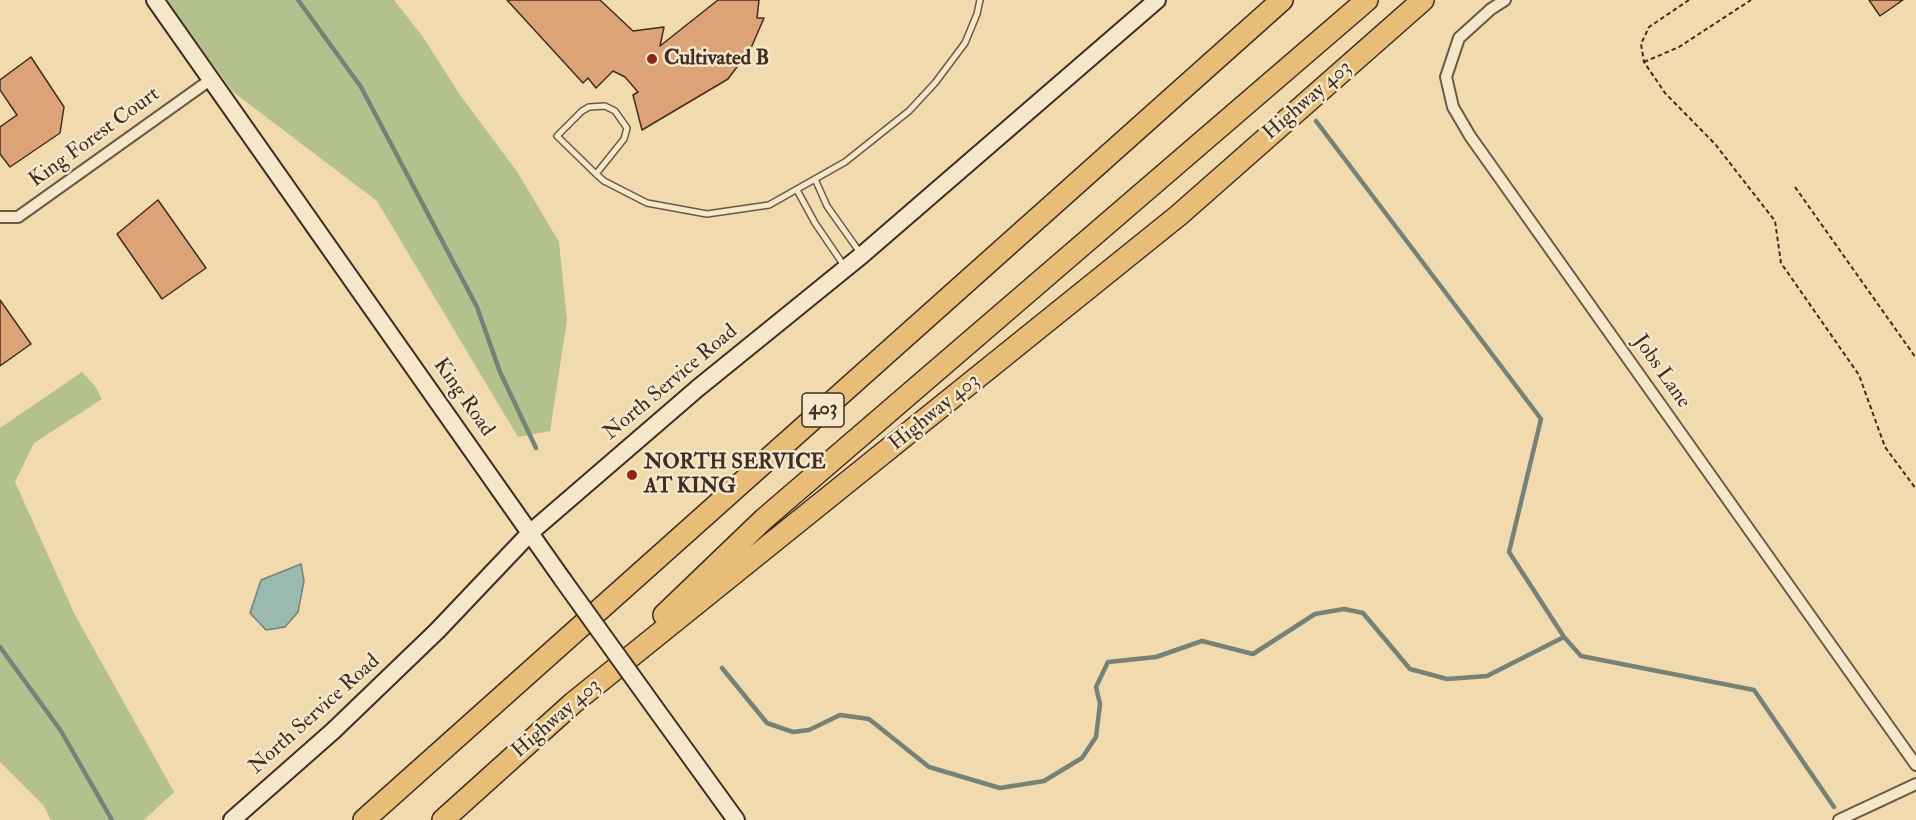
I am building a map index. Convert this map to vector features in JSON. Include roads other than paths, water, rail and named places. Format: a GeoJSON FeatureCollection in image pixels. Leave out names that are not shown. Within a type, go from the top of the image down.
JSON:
{"type":"FeatureCollection","features":[{"type":"Feature","properties":{"kind":"highway","name":"403"},"geometry":{"type":"LineString","coordinates":[[364,820],[1282,0]]}},
{"type":"Feature","properties":{"kind":"highway"},"geometry":{"type":"LineString","coordinates":[[573,703],[764,519],[1367,0]]}},
{"type":"Feature","properties":{"kind":"highway","name":"Highway 403"},"geometry":{"type":"LineString","coordinates":[[443,820],[573,703],[1179,215],[1423,0]]}},
{"type":"Feature","properties":{"kind":"street","name":"King Road"},"geometry":{"type":"LineString","coordinates":[[155,0],[563,580],[736,820]]}},
{"type":"Feature","properties":{"kind":"street","name":"North Service Road"},"geometry":{"type":"LineString","coordinates":[[231,820],[333,731],[437,632],[531,532],[698,388],[862,255],[1157,0]]}},
{"type":"Feature","properties":{"kind":"street","name":"Jobs Lane"},"geometry":{"type":"LineString","coordinates":[[1505,0],[1491,9],[1459,38],[1446,77],[1453,107],[1477,145],[1916,765]]}},
{"type":"Feature","properties":{"kind":"street","name":"King Forest Court"},"geometry":{"type":"LineString","coordinates":[[0,217],[18,217],[210,80]]}},
{"type":"Feature","properties":{"kind":"street"},"geometry":{"type":"LineString","coordinates":[[1839,820],[1916,784]]}},
{"type":"Feature","properties":{"kind":"lane"},"geometry":{"type":"LineString","coordinates":[[596,174],[624,139],[627,128],[615,111],[605,106],[589,107],[582,111],[557,136],[596,174],[647,203],[707,214],[769,206],[845,162],[883,135],[929,90],[965,43],[978,14],[980,0]]}},
{"type":"Feature","properties":{"kind":"lane"},"geometry":{"type":"LineString","coordinates":[[815,179],[827,206],[862,255]]}},
{"type":"Feature","properties":{"kind":"lane"},"geometry":{"type":"LineString","coordinates":[[797,190],[815,223],[846,268]]}},
{"type":"Feature","properties":{"kind":"water"},"geometry":{"type":"Polygon","coordinates":[[[301,564],[304,581],[298,612],[285,627],[266,630],[250,613],[261,580],[301,564]]]}},
{"type":"Feature","properties":{"kind":"waterway"},"geometry":{"type":"LineString","coordinates":[[298,0],[361,87],[477,307],[500,372],[536,448]]}},
{"type":"Feature","properties":{"kind":"waterway"},"geometry":{"type":"LineString","coordinates":[[1316,121],[1541,419],[1509,552],[1564,637],[1581,656],[1754,690],[1834,807]]}},
{"type":"Feature","properties":{"kind":"waterway"},"geometry":{"type":"LineString","coordinates":[[722,668],[767,723],[793,732],[809,730],[840,715],[869,719],[929,767],[1000,788],[1044,781],[1082,758],[1096,737],[1100,704],[1096,687],[1108,662],[1156,657],[1202,641],[1253,654],[1315,614],[1344,609],[1363,613],[1410,669],[1447,679],[1487,676],[1564,637]]}},
{"type":"Feature","properties":{"kind":"waterway"},"geometry":{"type":"LineString","coordinates":[[0,647],[61,731],[112,820]]}},
{"type":"Feature","properties":{"kind":"place","name":"Cultivated B"},"geometry":{"type":"Point","coordinates":[652,59]}},
{"type":"Feature","properties":{"kind":"place","name":"NORTH SERVICE AT KING"},"geometry":{"type":"Point","coordinates":[632,475]}}]}
